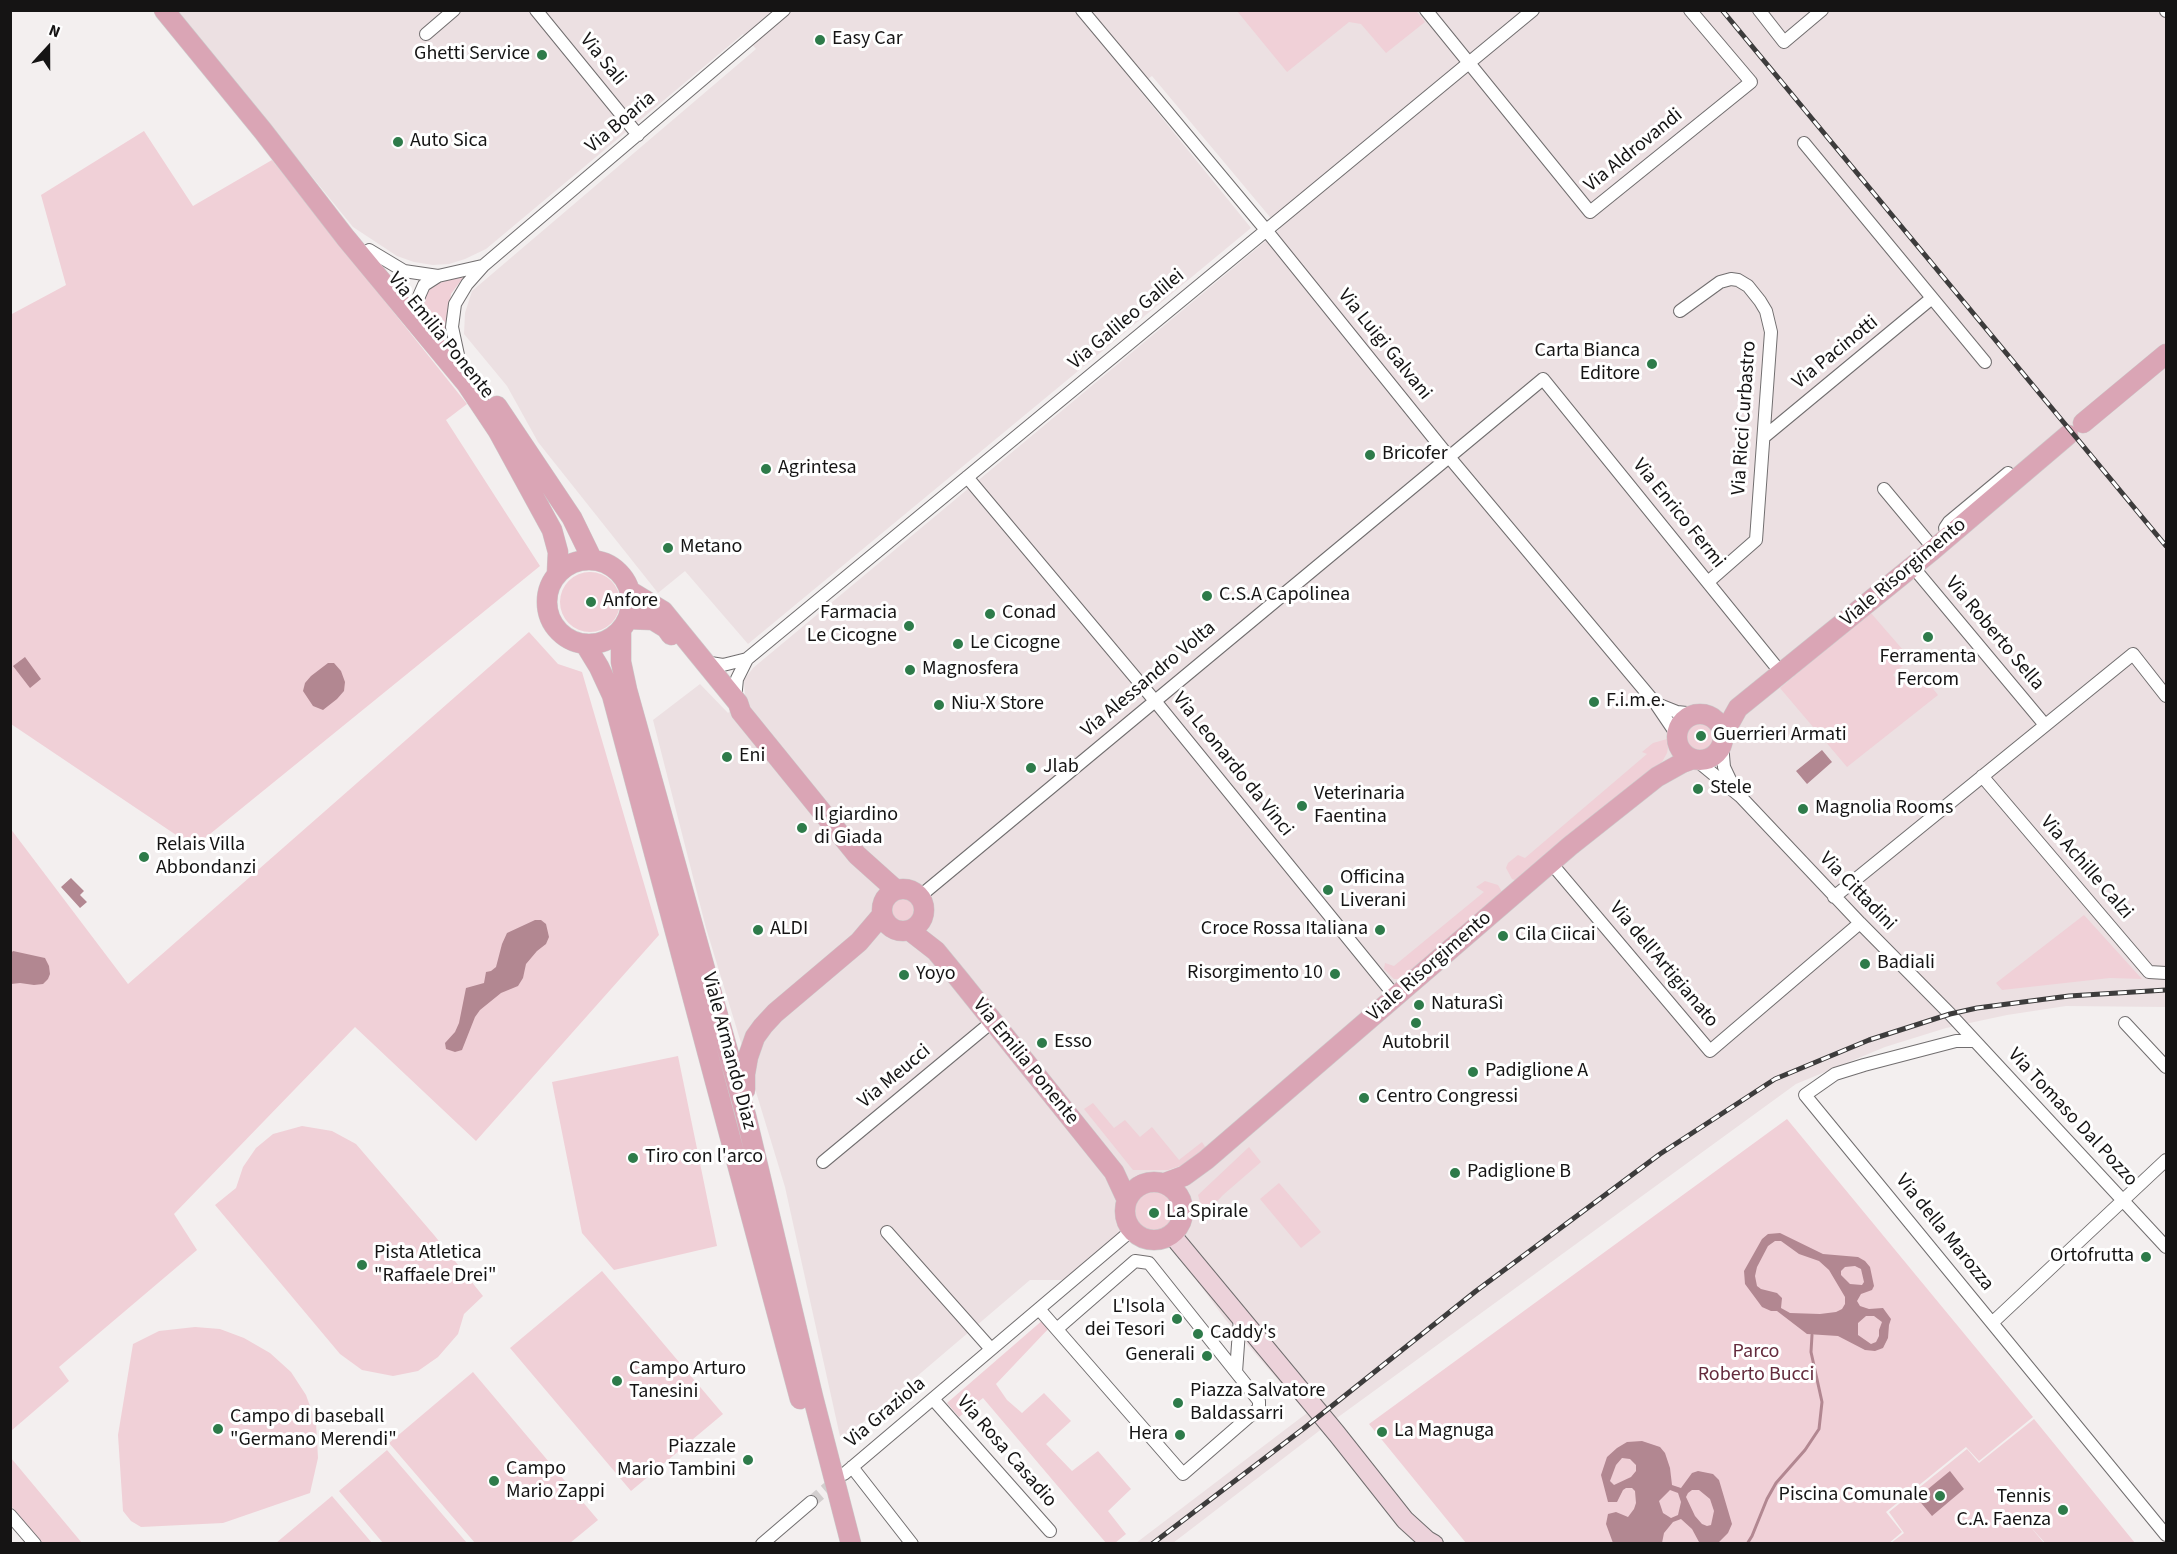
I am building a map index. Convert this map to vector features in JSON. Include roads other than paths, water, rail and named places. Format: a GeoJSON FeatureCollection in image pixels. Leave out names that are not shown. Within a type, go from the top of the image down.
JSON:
{"type":"FeatureCollection","features":[{"type":"Feature","properties":{"kind":"main road","name":"Via Emilia Ponente"},"geometry":{"type":"LineString","coordinates":[[164,10],[263,131],[345,237],[466,383],[498,431],[552,530],[558,552],[557,574]]}},
{"type":"Feature","properties":{"kind":"main road","name":"Via Emilia Ponente"},"geometry":{"type":"LineString","coordinates":[[263,131],[477,376],[572,518],[592,559]]}},
{"type":"Feature","properties":{"kind":"main road","name":"Viale Risorgimento"},"geometry":{"type":"LineString","coordinates":[[1723,739],[1738,708],[1912,567],[2166,354]]}},
{"type":"Feature","properties":{"kind":"main road"},"geometry":{"type":"LineString","coordinates":[[592,559],[613,567],[621,574],[630,591],[632,605],[625,625],[611,639],[598,644],[585,644],[565,637],[551,621],[547,608],[547,596],[550,584],[557,574],[579,560],[592,559]]}},
{"type":"Feature","properties":{"kind":"main road","name":"Via Emilia Ponente"},"geometry":{"type":"LineString","coordinates":[[630,591],[663,611],[857,855],[897,914],[936,951],[1114,1173],[1127,1200]]}},
{"type":"Feature","properties":{"kind":"main road","name":"Via Emilia Ponente"},"geometry":{"type":"LineString","coordinates":[[625,625],[653,620],[666,628],[731,708],[738,705]]}},
{"type":"Feature","properties":{"kind":"main road","name":"Viale Armando Diaz"},"geometry":{"type":"LineString","coordinates":[[625,625],[621,662],[627,690],[746,1116],[838,1544]]}},
{"type":"Feature","properties":{"kind":"main road","name":"Viale Armando Diaz"},"geometry":{"type":"LineString","coordinates":[[585,644],[612,695],[807,1399],[851,1544]]}},
{"type":"Feature","properties":{"kind":"main road","name":"Viale Risorgimento"},"geometry":{"type":"LineString","coordinates":[[1702,715],[1738,708]]}},
{"type":"Feature","properties":{"kind":"main road"},"geometry":{"type":"LineString","coordinates":[[1702,715],[1719,723],[1723,739],[1712,757],[1694,759],[1682,751],[1678,738],[1681,725],[1685,720],[1702,715]]}},
{"type":"Feature","properties":{"kind":"main road","name":"Viale Risorgimento"},"geometry":{"type":"LineString","coordinates":[[1657,777],[1673,753],[1678,738]]}},
{"type":"Feature","properties":{"kind":"main road","name":"Viale Risorgimento"},"geometry":{"type":"LineString","coordinates":[[1165,1184],[1184,1176],[1206,1160],[1551,863],[1657,777],[1694,759]]}},
{"type":"Feature","properties":{"kind":"main road"},"geometry":{"type":"LineString","coordinates":[[746,1116],[745,1074],[755,1037],[767,1020],[859,942],[897,914],[906,889],[919,897]]}},
{"type":"Feature","properties":{"kind":"main road","name":"Viale Risorgimento"},"geometry":{"type":"LineString","coordinates":[[1182,1201],[1192,1177],[1206,1160]]}},
{"type":"Feature","properties":{"kind":"main road","name":"Via Emilia Ponente"},"geometry":{"type":"LineString","coordinates":[[1114,1173],[1140,1185]]}},
{"type":"Feature","properties":{"kind":"main road"},"geometry":{"type":"LineString","coordinates":[[1148,1182],[1165,1184],[1178,1193],[1182,1201],[1183,1220],[1172,1235],[1155,1240],[1147,1239],[1132,1230],[1125,1216],[1127,1200],[1140,1185],[1148,1182]]}},
{"type":"Feature","properties":{"kind":"main road"},"geometry":{"type":"LineString","coordinates":[[1172,1235],[1405,1520],[1421,1543]]}},
{"type":"Feature","properties":{"kind":"street"},"geometry":{"type":"LineString","coordinates":[[426,34],[454,10]]}},
{"type":"Feature","properties":{"kind":"street","name":"Via Sali"},"geometry":{"type":"LineString","coordinates":[[536,10],[638,135]]}},
{"type":"Feature","properties":{"kind":"street","name":"Via Boaria"},"geometry":{"type":"LineString","coordinates":[[458,355],[452,327],[455,304],[467,284],[483,266],[784,10]]}},
{"type":"Feature","properties":{"kind":"street","name":"Via Luigi Galvani"},"geometry":{"type":"LineString","coordinates":[[1082,10],[1266,230],[1449,457],[1656,704],[1678,738]]}},
{"type":"Feature","properties":{"kind":"street"},"geometry":{"type":"LineString","coordinates":[[1426,10],[1469,63]]}},
{"type":"Feature","properties":{"kind":"street","name":"Via Galileo Galilei"},"geometry":{"type":"LineString","coordinates":[[738,705],[737,679],[747,659],[1533,10]]}},
{"type":"Feature","properties":{"kind":"street","name":"Via Aldrovandi"},"geometry":{"type":"LineString","coordinates":[[1469,63],[1590,212],[1751,82],[1690,10]]}},
{"type":"Feature","properties":{"kind":"street"},"geometry":{"type":"LineString","coordinates":[[1759,10],[1784,42],[1822,10]]}},
{"type":"Feature","properties":{"kind":"street"},"geometry":{"type":"LineString","coordinates":[[1804,143],[1985,362]]}},
{"type":"Feature","properties":{"kind":"street","name":"Via Boaria"},"geometry":{"type":"LineString","coordinates":[[369,250],[404,271],[438,276],[483,266]]}},
{"type":"Feature","properties":{"kind":"street"},"geometry":{"type":"LineString","coordinates":[[420,328],[416,304],[424,285],[438,276]]}},
{"type":"Feature","properties":{"kind":"street","name":"Via Ricci Curbastro"},"geometry":{"type":"LineString","coordinates":[[1680,312],[1720,282],[1731,279],[1744,282],[1760,301],[1766,311],[1771,332],[1756,540],[1708,582]]}},
{"type":"Feature","properties":{"kind":"street","name":"Via Pacinotti"},"geometry":{"type":"LineString","coordinates":[[1764,437],[1932,298]]}},
{"type":"Feature","properties":{"kind":"street","name":"Via Alessandro Volta"},"geometry":{"type":"LineString","coordinates":[[919,897],[1543,379]]}},
{"type":"Feature","properties":{"kind":"street","name":"Via Enrico Fermi"},"geometry":{"type":"LineString","coordinates":[[1543,379],[1782,674]]}},
{"type":"Feature","properties":{"kind":"street"},"geometry":{"type":"LineString","coordinates":[[1884,489],[1941,543],[1949,522],[2008,473]]}},
{"type":"Feature","properties":{"kind":"street","name":"Via Leonardo da Vinci"},"geometry":{"type":"LineString","coordinates":[[967,477],[1155,701],[1395,996]]}},
{"type":"Feature","properties":{"kind":"street","name":"Via Roberto Sella"},"geometry":{"type":"LineString","coordinates":[[1912,567],[2045,725]]}},
{"type":"Feature","properties":{"kind":"street"},"geometry":{"type":"LineString","coordinates":[[1834,897],[2133,654],[2166,696]]}},
{"type":"Feature","properties":{"kind":"street","name":"Via Galileo Galilei"},"geometry":{"type":"LineString","coordinates":[[704,662],[723,665],[747,659]]}},
{"type":"Feature","properties":{"kind":"street"},"geometry":{"type":"LineString","coordinates":[[1656,704],[1677,712],[1702,715]]}},
{"type":"Feature","properties":{"kind":"street","name":"Via Cittadini"},"geometry":{"type":"LineString","coordinates":[[1723,739],[1724,767],[1738,794]]}},
{"type":"Feature","properties":{"kind":"street","name":"Via Cittadini"},"geometry":{"type":"LineString","coordinates":[[1694,759],[1738,794],[1834,897],[1950,1014]]}},
{"type":"Feature","properties":{"kind":"street","name":"Via Achille Calzi"},"geometry":{"type":"LineString","coordinates":[[1982,776],[2149,972],[2166,973]]}},
{"type":"Feature","properties":{"kind":"street","name":"Via dell'Artigianato"},"geometry":{"type":"LineString","coordinates":[[1551,863],[1710,1051],[1860,923]]}},
{"type":"Feature","properties":{"kind":"street","name":"Via Tomaso Dal Pozzo"},"geometry":{"type":"LineString","coordinates":[[1950,1014],[2166,1247]]}},
{"type":"Feature","properties":{"kind":"street","name":"Via Meucci"},"geometry":{"type":"LineString","coordinates":[[823,1162],[993,1021]]}},
{"type":"Feature","properties":{"kind":"street"},"geometry":{"type":"LineString","coordinates":[[2125,1023],[2166,1067]]}},
{"type":"Feature","properties":{"kind":"street","name":"Via della Marozza"},"geometry":{"type":"LineString","coordinates":[[1974,1041],[1948,1043],[1863,1065],[1835,1074],[1805,1095],[2166,1535]]}},
{"type":"Feature","properties":{"kind":"street"},"geometry":{"type":"LineString","coordinates":[[1992,1323],[2166,1160]]}},
{"type":"Feature","properties":{"kind":"street","name":"Via Graziola"},"geometry":{"type":"LineString","coordinates":[[912,1544],[848,1471],[1132,1230]]}},
{"type":"Feature","properties":{"kind":"street"},"geometry":{"type":"LineString","coordinates":[[886,1232],[991,1349]]}},
{"type":"Feature","properties":{"kind":"street"},"geometry":{"type":"LineString","coordinates":[[1039,1309],[1184,1474],[1259,1408],[1259,1401],[1149,1263],[1135,1262],[1058,1328]]}},
{"type":"Feature","properties":{"kind":"street"},"geometry":{"type":"LineString","coordinates":[[1236,1372],[1240,1317]]}},
{"type":"Feature","properties":{"kind":"street","name":"Via Rosa Casadio"},"geometry":{"type":"LineString","coordinates":[[933,1399],[1050,1531]]}},
{"type":"Feature","properties":{"kind":"street"},"geometry":{"type":"LineString","coordinates":[[762,1544],[811,1502]]}},
{"type":"Feature","properties":{"kind":"street"},"geometry":{"type":"LineString","coordinates":[[10,1515],[35,1544]]}},
{"type":"Feature","properties":{"kind":"waterway"},"geometry":{"type":"LineString","coordinates":[[1747,1544],[1776,1483],[1805,1450],[1819,1429],[1822,1402],[1811,1352],[1812,1335]]}},
{"type":"Feature","properties":{"kind":"tunnel"},"geometry":{"type":"LineString","coordinates":[[811,1502],[838,1479]]}},
{"type":"Feature","properties":{"kind":"railway"},"geometry":{"type":"LineString","coordinates":[[1722,10],[2166,546]]}},
{"type":"Feature","properties":{"kind":"railway"},"geometry":{"type":"LineString","coordinates":[[1152,1544],[1303,1429],[1476,1291],[1660,1154],[1775,1079],[1869,1040],[1950,1014],[1977,1008],[2069,996],[2166,990]]}},
{"type":"Feature","properties":{"kind":"place","name":"Easy Car"},"geometry":{"type":"Point","coordinates":[820,40]}},
{"type":"Feature","properties":{"kind":"place","name":"Ghetti Service"},"geometry":{"type":"Point","coordinates":[542,55]}},
{"type":"Feature","properties":{"kind":"place","name":"Auto Sica"},"geometry":{"type":"Point","coordinates":[398,142]}},
{"type":"Feature","properties":{"kind":"place","name":"Carta Bianca Editore"},"geometry":{"type":"Point","coordinates":[1652,364]}},
{"type":"Feature","properties":{"kind":"place","name":"Bricofer"},"geometry":{"type":"Point","coordinates":[1370,455]}},
{"type":"Feature","properties":{"kind":"place","name":"Agrintesa"},"geometry":{"type":"Point","coordinates":[766,469]}},
{"type":"Feature","properties":{"kind":"place","name":"Metano"},"geometry":{"type":"Point","coordinates":[668,548]}},
{"type":"Feature","properties":{"kind":"place","name":"C.S.A Capolinea"},"geometry":{"type":"Point","coordinates":[1207,596]}},
{"type":"Feature","properties":{"kind":"place","name":"Anfore"},"geometry":{"type":"Point","coordinates":[591,602]}},
{"type":"Feature","properties":{"kind":"place","name":"Conad"},"geometry":{"type":"Point","coordinates":[990,614]}},
{"type":"Feature","properties":{"kind":"place","name":"Farmacia Le Cicogne"},"geometry":{"type":"Point","coordinates":[909,626]}},
{"type":"Feature","properties":{"kind":"place","name":"Ferramenta Fercom"},"geometry":{"type":"Point","coordinates":[1928,637]}},
{"type":"Feature","properties":{"kind":"place","name":"Le Cicogne"},"geometry":{"type":"Point","coordinates":[958,644]}},
{"type":"Feature","properties":{"kind":"place","name":"Magnosfera"},"geometry":{"type":"Point","coordinates":[910,670]}},
{"type":"Feature","properties":{"kind":"place","name":"F.i.m.e."},"geometry":{"type":"Point","coordinates":[1594,702]}},
{"type":"Feature","properties":{"kind":"place","name":"Niu-X Store"},"geometry":{"type":"Point","coordinates":[939,705]}},
{"type":"Feature","properties":{"kind":"place","name":"Guerrieri Armati"},"geometry":{"type":"Point","coordinates":[1701,736]}},
{"type":"Feature","properties":{"kind":"place","name":"Eni"},"geometry":{"type":"Point","coordinates":[727,757]}},
{"type":"Feature","properties":{"kind":"place","name":"Jlab"},"geometry":{"type":"Point","coordinates":[1031,768]}},
{"type":"Feature","properties":{"kind":"place","name":"Stele"},"geometry":{"type":"Point","coordinates":[1698,789]}},
{"type":"Feature","properties":{"kind":"place","name":"Veterinaria Faentina"},"geometry":{"type":"Point","coordinates":[1302,806]}},
{"type":"Feature","properties":{"kind":"place","name":"Magnolia Rooms"},"geometry":{"type":"Point","coordinates":[1803,809]}},
{"type":"Feature","properties":{"kind":"place","name":"Il giardino di Giada"},"geometry":{"type":"Point","coordinates":[802,828]}},
{"type":"Feature","properties":{"kind":"place","name":"Relais Villa Abbondanzi"},"geometry":{"type":"Point","coordinates":[144,857]}},
{"type":"Feature","properties":{"kind":"place","name":"Officina Liverani"},"geometry":{"type":"Point","coordinates":[1328,890]}},
{"type":"Feature","properties":{"kind":"place","name":"ALDI"},"geometry":{"type":"Point","coordinates":[758,930]}},
{"type":"Feature","properties":{"kind":"place","name":"Croce Rossa Italiana"},"geometry":{"type":"Point","coordinates":[1380,930]}},
{"type":"Feature","properties":{"kind":"place","name":"Cila Ciicai"},"geometry":{"type":"Point","coordinates":[1503,936]}},
{"type":"Feature","properties":{"kind":"place","name":"Badiali"},"geometry":{"type":"Point","coordinates":[1865,964]}},
{"type":"Feature","properties":{"kind":"place","name":"Risorgimento 10"},"geometry":{"type":"Point","coordinates":[1335,974]}},
{"type":"Feature","properties":{"kind":"place","name":"Yoyo"},"geometry":{"type":"Point","coordinates":[904,975]}},
{"type":"Feature","properties":{"kind":"place","name":"NaturaSì"},"geometry":{"type":"Point","coordinates":[1419,1005]}},
{"type":"Feature","properties":{"kind":"place","name":"Autobril"},"geometry":{"type":"Point","coordinates":[1416,1023]}},
{"type":"Feature","properties":{"kind":"place","name":"Esso"},"geometry":{"type":"Point","coordinates":[1042,1043]}},
{"type":"Feature","properties":{"kind":"place","name":"Padiglione A"},"geometry":{"type":"Point","coordinates":[1473,1072]}},
{"type":"Feature","properties":{"kind":"place","name":"Centro Congressi"},"geometry":{"type":"Point","coordinates":[1364,1098]}},
{"type":"Feature","properties":{"kind":"place","name":"Tiro con l'arco"},"geometry":{"type":"Point","coordinates":[633,1158]}},
{"type":"Feature","properties":{"kind":"place","name":"Padiglione B"},"geometry":{"type":"Point","coordinates":[1455,1173]}},
{"type":"Feature","properties":{"kind":"place","name":"La Spirale"},"geometry":{"type":"Point","coordinates":[1154,1213]}},
{"type":"Feature","properties":{"kind":"place","name":"Ortofrutta"},"geometry":{"type":"Point","coordinates":[2146,1257]}},
{"type":"Feature","properties":{"kind":"place","name":"Pista Atletica \"Raffaele Drei\""},"geometry":{"type":"Point","coordinates":[362,1265]}},
{"type":"Feature","properties":{"kind":"place","name":"L'Isola dei Tesori"},"geometry":{"type":"Point","coordinates":[1177,1319]}},
{"type":"Feature","properties":{"kind":"place","name":"Caddy's"},"geometry":{"type":"Point","coordinates":[1198,1334]}},
{"type":"Feature","properties":{"kind":"place","name":"Generali"},"geometry":{"type":"Point","coordinates":[1207,1356]}},
{"type":"Feature","properties":{"kind":"place","name":"Campo Arturo Tanesini"},"geometry":{"type":"Point","coordinates":[617,1381]}},
{"type":"Feature","properties":{"kind":"place","name":"Piazza Salvatore Baldassarri"},"geometry":{"type":"Point","coordinates":[1178,1403]}},
{"type":"Feature","properties":{"kind":"place","name":"Campo di baseball \"Germano Merendi\""},"geometry":{"type":"Point","coordinates":[218,1429]}},
{"type":"Feature","properties":{"kind":"place","name":"La Magnuga"},"geometry":{"type":"Point","coordinates":[1382,1432]}},
{"type":"Feature","properties":{"kind":"place","name":"Hera"},"geometry":{"type":"Point","coordinates":[1180,1435]}},
{"type":"Feature","properties":{"kind":"place","name":"Piazzale Mario Tambini"},"geometry":{"type":"Point","coordinates":[748,1460]}},
{"type":"Feature","properties":{"kind":"place","name":"Campo Mario Zappi"},"geometry":{"type":"Point","coordinates":[494,1481]}},
{"type":"Feature","properties":{"kind":"place","name":"Piscina Comunale"},"geometry":{"type":"Point","coordinates":[1940,1496]}},
{"type":"Feature","properties":{"kind":"place","name":"Tennis C.A. Faenza"},"geometry":{"type":"Point","coordinates":[2063,1510]}},
{"type":"Feature","properties":{"kind":"park label","name":"Parco Roberto Bucci"},"geometry":{"type":"Point","coordinates":[1756,1364]}}]}
